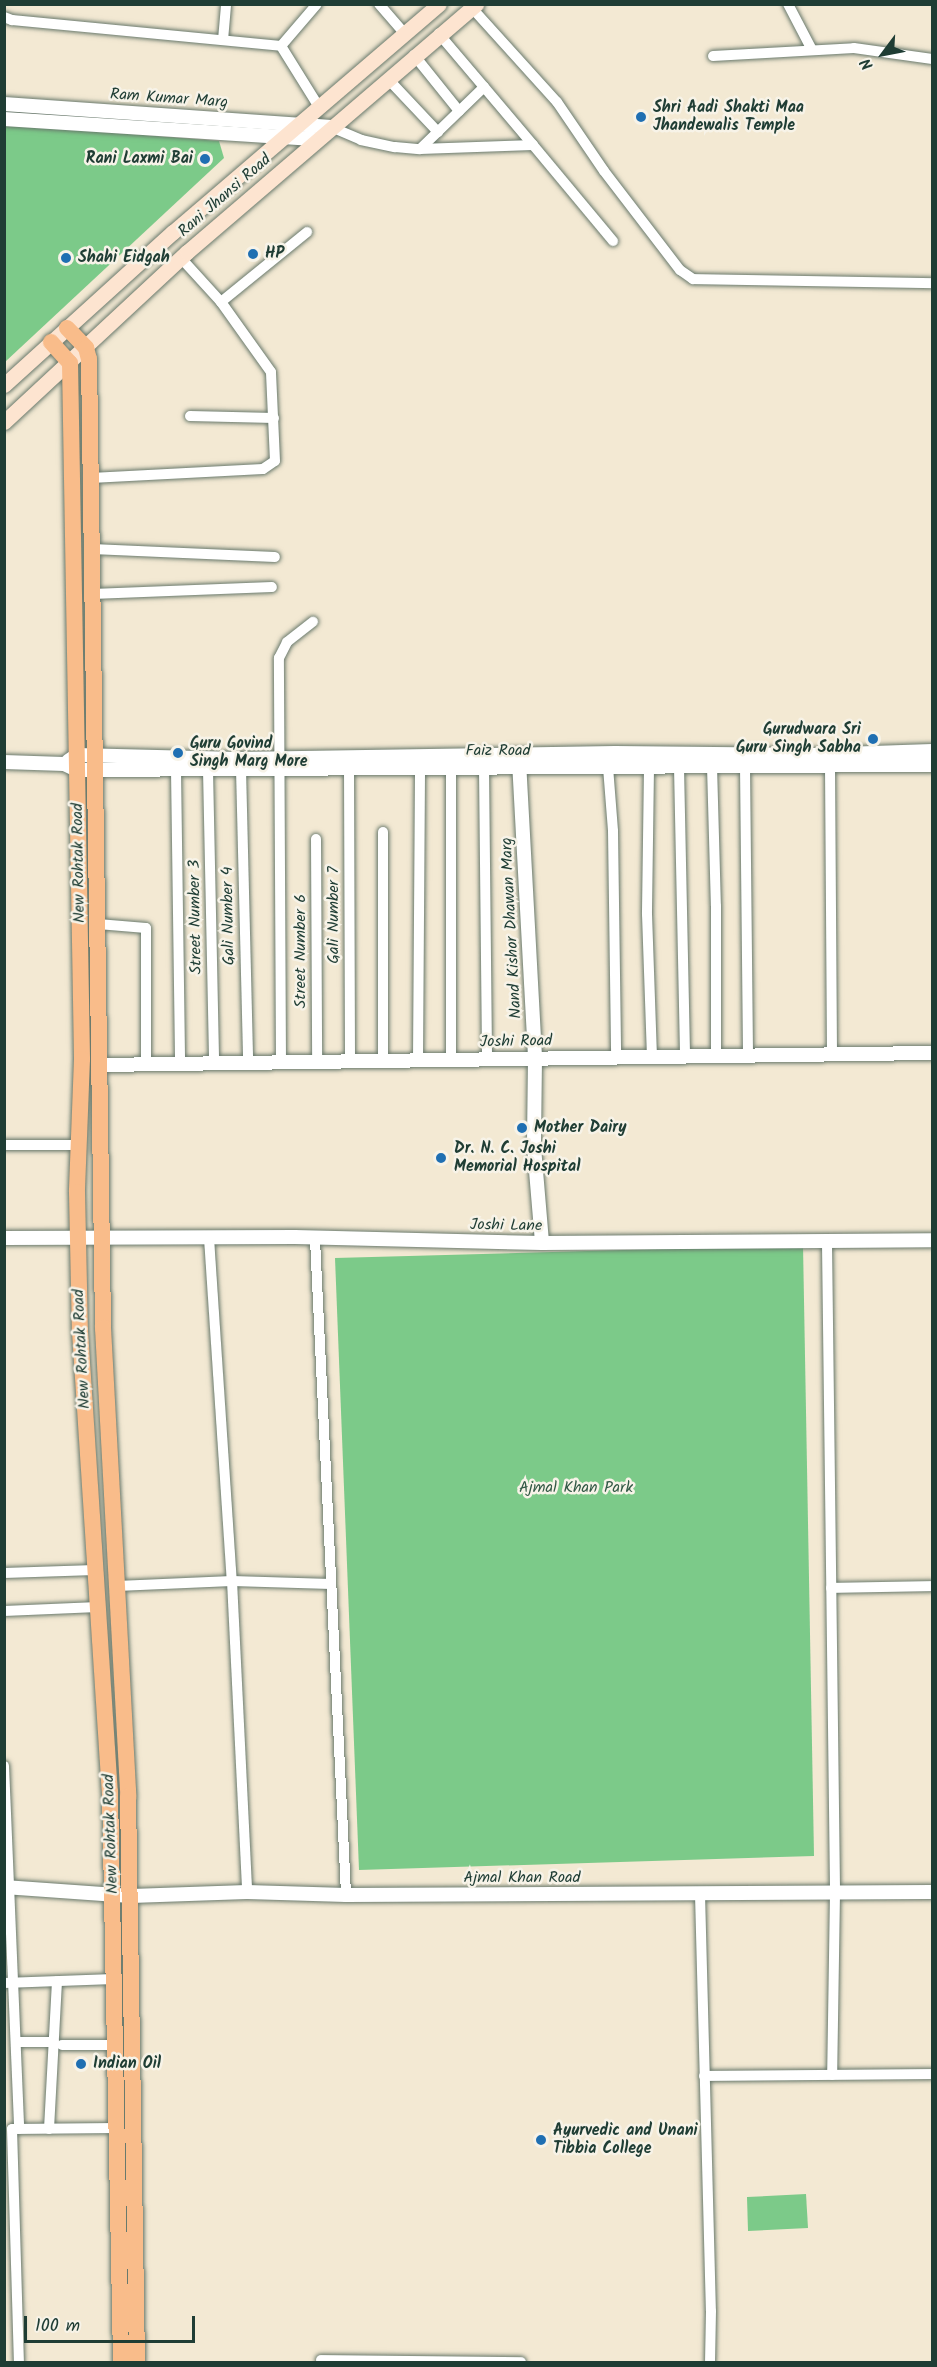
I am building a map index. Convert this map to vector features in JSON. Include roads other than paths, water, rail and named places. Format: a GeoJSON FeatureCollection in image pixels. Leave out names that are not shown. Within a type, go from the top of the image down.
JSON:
{"type":"FeatureCollection","features":[{"type":"Feature","properties":{"kind":"main road","name":"Rani Jhansi Road"},"geometry":{"type":"LineString","coordinates":[[4,385],[173,232],[439,4]]}},
{"type":"Feature","properties":{"kind":"main road","name":"Rani Jhansi Road"},"geometry":{"type":"LineString","coordinates":[[4,422],[181,258],[414,55],[474,6]]}},
{"type":"Feature","properties":{"kind":"main road"},"geometry":{"type":"LineString","coordinates":[[67,328],[86,348]]}},
{"type":"Feature","properties":{"kind":"main road"},"geometry":{"type":"LineString","coordinates":[[51,342],[70,363]]}},
{"type":"Feature","properties":{"kind":"main road","name":"New Rohtak Road"},"geometry":{"type":"LineString","coordinates":[[86,348],[89,359],[91,410],[103,1328],[131,1896],[137,2362]]}},
{"type":"Feature","properties":{"kind":"main road","name":"New Rohtak Road"},"geometry":{"type":"LineString","coordinates":[[70,363],[73,763],[82,1059],[78,1237],[80,1331],[110,1792],[122,2362]]}},
{"type":"Feature","properties":{"kind":"street"},"geometry":{"type":"LineString","coordinates":[[223,40],[226,4]]}},
{"type":"Feature","properties":{"kind":"street"},"geometry":{"type":"LineString","coordinates":[[380,4],[405,34]]}},
{"type":"Feature","properties":{"kind":"street"},"geometry":{"type":"LineString","coordinates":[[788,4],[812,50]]}},
{"type":"Feature","properties":{"kind":"street"},"geometry":{"type":"LineString","coordinates":[[281,46],[312,6]]}},
{"type":"Feature","properties":{"kind":"street"},"geometry":{"type":"LineString","coordinates":[[474,6],[556,102],[604,171],[680,270],[693,279],[933,283]]}},
{"type":"Feature","properties":{"kind":"street"},"geometry":{"type":"LineString","coordinates":[[4,17],[12,20],[281,46]]}},
{"type":"Feature","properties":{"kind":"street"},"geometry":{"type":"LineString","coordinates":[[439,34],[613,241]]}},
{"type":"Feature","properties":{"kind":"street"},"geometry":{"type":"LineString","coordinates":[[281,46],[319,107]]}},
{"type":"Feature","properties":{"kind":"street"},"geometry":{"type":"LineString","coordinates":[[713,56],[854,48],[933,59]]}},
{"type":"Feature","properties":{"kind":"street"},"geometry":{"type":"LineString","coordinates":[[414,55],[459,111]]}},
{"type":"Feature","properties":{"kind":"street"},"geometry":{"type":"LineString","coordinates":[[388,79],[438,132]]}},
{"type":"Feature","properties":{"kind":"street"},"geometry":{"type":"LineString","coordinates":[[420,149],[484,87]]}},
{"type":"Feature","properties":{"kind":"street","name":"Ram Kumar Marg"},"geometry":{"type":"LineString","coordinates":[[4,104],[331,127]]}},
{"type":"Feature","properties":{"kind":"street"},"geometry":{"type":"LineString","coordinates":[[4,119],[317,139]]}},
{"type":"Feature","properties":{"kind":"street"},"geometry":{"type":"LineString","coordinates":[[331,127],[361,140],[395,147],[420,149],[533,145]]}},
{"type":"Feature","properties":{"kind":"street"},"geometry":{"type":"LineString","coordinates":[[221,302],[307,232]]}},
{"type":"Feature","properties":{"kind":"street"},"geometry":{"type":"LineString","coordinates":[[91,478],[264,469],[274,461],[271,372],[221,302],[181,258]]}},
{"type":"Feature","properties":{"kind":"street"},"geometry":{"type":"LineString","coordinates":[[190,416],[274,418]]}},
{"type":"Feature","properties":{"kind":"street"},"geometry":{"type":"LineString","coordinates":[[92,549],[275,557]]}},
{"type":"Feature","properties":{"kind":"street"},"geometry":{"type":"LineString","coordinates":[[92,594],[272,587]]}},
{"type":"Feature","properties":{"kind":"street"},"geometry":{"type":"LineString","coordinates":[[281,1062],[279,658],[287,642],[313,622]]}},
{"type":"Feature","properties":{"kind":"street"},"geometry":{"type":"LineString","coordinates":[[4,762],[519,762],[615,753],[814,755],[933,751]]}},
{"type":"Feature","properties":{"kind":"street","name":"Faiz Road"},"geometry":{"type":"LineString","coordinates":[[95,763],[176,770],[241,769],[279,763],[349,768],[484,768],[519,762],[649,768],[933,765]]}},
{"type":"Feature","properties":{"kind":"street","name":"Nand Kishor Dhawan Marg"},"geometry":{"type":"LineString","coordinates":[[519,762],[535,1059],[534,1147],[542,1243]]}},
{"type":"Feature","properties":{"kind":"street"},"geometry":{"type":"LineString","coordinates":[[712,766],[716,906],[716,1056]]}},
{"type":"Feature","properties":{"kind":"street"},"geometry":{"type":"LineString","coordinates":[[745,766],[748,1055]]}},
{"type":"Feature","properties":{"kind":"street"},"geometry":{"type":"LineString","coordinates":[[830,766],[832,1054]]}},
{"type":"Feature","properties":{"kind":"street"},"geometry":{"type":"LineString","coordinates":[[451,767],[451,1060]]}},
{"type":"Feature","properties":{"kind":"street"},"geometry":{"type":"LineString","coordinates":[[608,767],[613,831],[616,1057]]}},
{"type":"Feature","properties":{"kind":"street"},"geometry":{"type":"LineString","coordinates":[[679,767],[685,1056]]}},
{"type":"Feature","properties":{"kind":"street","name":"Gali Number 7"},"geometry":{"type":"LineString","coordinates":[[349,768],[350,1061]]}},
{"type":"Feature","properties":{"kind":"street"},"geometry":{"type":"LineString","coordinates":[[418,1060],[420,768]]}},
{"type":"Feature","properties":{"kind":"street"},"geometry":{"type":"LineString","coordinates":[[484,768],[487,1059]]}},
{"type":"Feature","properties":{"kind":"street"},"geometry":{"type":"LineString","coordinates":[[649,768],[647,914],[652,1057]]}},
{"type":"Feature","properties":{"kind":"street","name":"Gali Number 4"},"geometry":{"type":"LineString","coordinates":[[241,769],[248,1063]]}},
{"type":"Feature","properties":{"kind":"street"},"geometry":{"type":"LineString","coordinates":[[176,770],[180,1063]]}},
{"type":"Feature","properties":{"kind":"street","name":"Street Number 3"},"geometry":{"type":"LineString","coordinates":[[208,770],[214,1063]]}},
{"type":"Feature","properties":{"kind":"street"},"geometry":{"type":"LineString","coordinates":[[383,832],[383,1061]]}},
{"type":"Feature","properties":{"kind":"street","name":"Street Number 6"},"geometry":{"type":"LineString","coordinates":[[316,839],[317,1062]]}},
{"type":"Feature","properties":{"kind":"street"},"geometry":{"type":"LineString","coordinates":[[99,924],[146,928],[146,1064]]}},
{"type":"Feature","properties":{"kind":"street","name":"Joshi Road"},"geometry":{"type":"LineString","coordinates":[[100,1065],[933,1053]]}},
{"type":"Feature","properties":{"kind":"street"},"geometry":{"type":"LineString","coordinates":[[4,1145],[79,1144]]}},
{"type":"Feature","properties":{"kind":"street","name":"Joshi Lane"},"geometry":{"type":"LineString","coordinates":[[4,1238],[209,1238],[542,1243],[827,1243],[933,1240]]}},
{"type":"Feature","properties":{"kind":"street"},"geometry":{"type":"LineString","coordinates":[[209,1238],[232,1581],[247,1892]]}},
{"type":"Feature","properties":{"kind":"street"},"geometry":{"type":"LineString","coordinates":[[315,1239],[346,1895]]}},
{"type":"Feature","properties":{"kind":"street"},"geometry":{"type":"LineString","coordinates":[[827,1243],[835,1893],[832,2075]]}},
{"type":"Feature","properties":{"kind":"street"},"geometry":{"type":"LineString","coordinates":[[4,1573],[95,1570]]}},
{"type":"Feature","properties":{"kind":"street"},"geometry":{"type":"LineString","coordinates":[[117,1586],[232,1581],[331,1584]]}},
{"type":"Feature","properties":{"kind":"street"},"geometry":{"type":"LineString","coordinates":[[831,1588],[933,1586]]}},
{"type":"Feature","properties":{"kind":"street"},"geometry":{"type":"LineString","coordinates":[[4,1611],[98,1607]]}},
{"type":"Feature","properties":{"kind":"street"},"geometry":{"type":"LineString","coordinates":[[4,1766],[9,1982],[16,2042],[12,2129],[21,2353],[19,2362]]}},
{"type":"Feature","properties":{"kind":"street","name":"Ajmal Khan Road"},"geometry":{"type":"LineString","coordinates":[[8,1886],[113,1896],[247,1892],[346,1895],[933,1892]]}},
{"type":"Feature","properties":{"kind":"street"},"geometry":{"type":"LineString","coordinates":[[700,1894],[711,2311],[710,2362]]}},
{"type":"Feature","properties":{"kind":"street"},"geometry":{"type":"LineString","coordinates":[[9,1982],[114,1978]]}},
{"type":"Feature","properties":{"kind":"street"},"geometry":{"type":"LineString","coordinates":[[49,2129],[58,2044],[57,1981]]}},
{"type":"Feature","properties":{"kind":"street"},"geometry":{"type":"LineString","coordinates":[[16,2042],[115,2045]]}},
{"type":"Feature","properties":{"kind":"street"},"geometry":{"type":"LineString","coordinates":[[704,2076],[933,2074]]}},
{"type":"Feature","properties":{"kind":"street"},"geometry":{"type":"LineString","coordinates":[[12,2129],[117,2128]]}},
{"type":"Feature","properties":{"kind":"street"},"geometry":{"type":"LineString","coordinates":[[321,2360],[521,2362]]}},
{"type":"Feature","properties":{"kind":"place","name":"Shri Aadi Shakti Maa Jhandewalis Temple"},"geometry":{"type":"Point","coordinates":[641,117]}},
{"type":"Feature","properties":{"kind":"place","name":"Rani Laxmi Bai"},"geometry":{"type":"Point","coordinates":[205,159]}},
{"type":"Feature","properties":{"kind":"place","name":"HP"},"geometry":{"type":"Point","coordinates":[253,254]}},
{"type":"Feature","properties":{"kind":"place","name":"Shahi Eidgah"},"geometry":{"type":"Point","coordinates":[66,258]}},
{"type":"Feature","properties":{"kind":"place","name":"Gurudwara Sri Guru Singh Sabha"},"geometry":{"type":"Point","coordinates":[873,739]}},
{"type":"Feature","properties":{"kind":"place","name":"Guru Govind Singh Marg More"},"geometry":{"type":"Point","coordinates":[178,753]}},
{"type":"Feature","properties":{"kind":"place","name":"Mother Dairy"},"geometry":{"type":"Point","coordinates":[522,1128]}},
{"type":"Feature","properties":{"kind":"place","name":"Dr. N. C. Joshi Memorial Hospital"},"geometry":{"type":"Point","coordinates":[441,1158]}},
{"type":"Feature","properties":{"kind":"place","name":"Indian Oil"},"geometry":{"type":"Point","coordinates":[81,2064]}},
{"type":"Feature","properties":{"kind":"place","name":"Ayurvedic and Unani Tibbia College"},"geometry":{"type":"Point","coordinates":[541,2140]}},
{"type":"Feature","properties":{"kind":"park label","name":"Ajmal Khan Park"},"geometry":{"type":"Point","coordinates":[576,1488]}}]}
